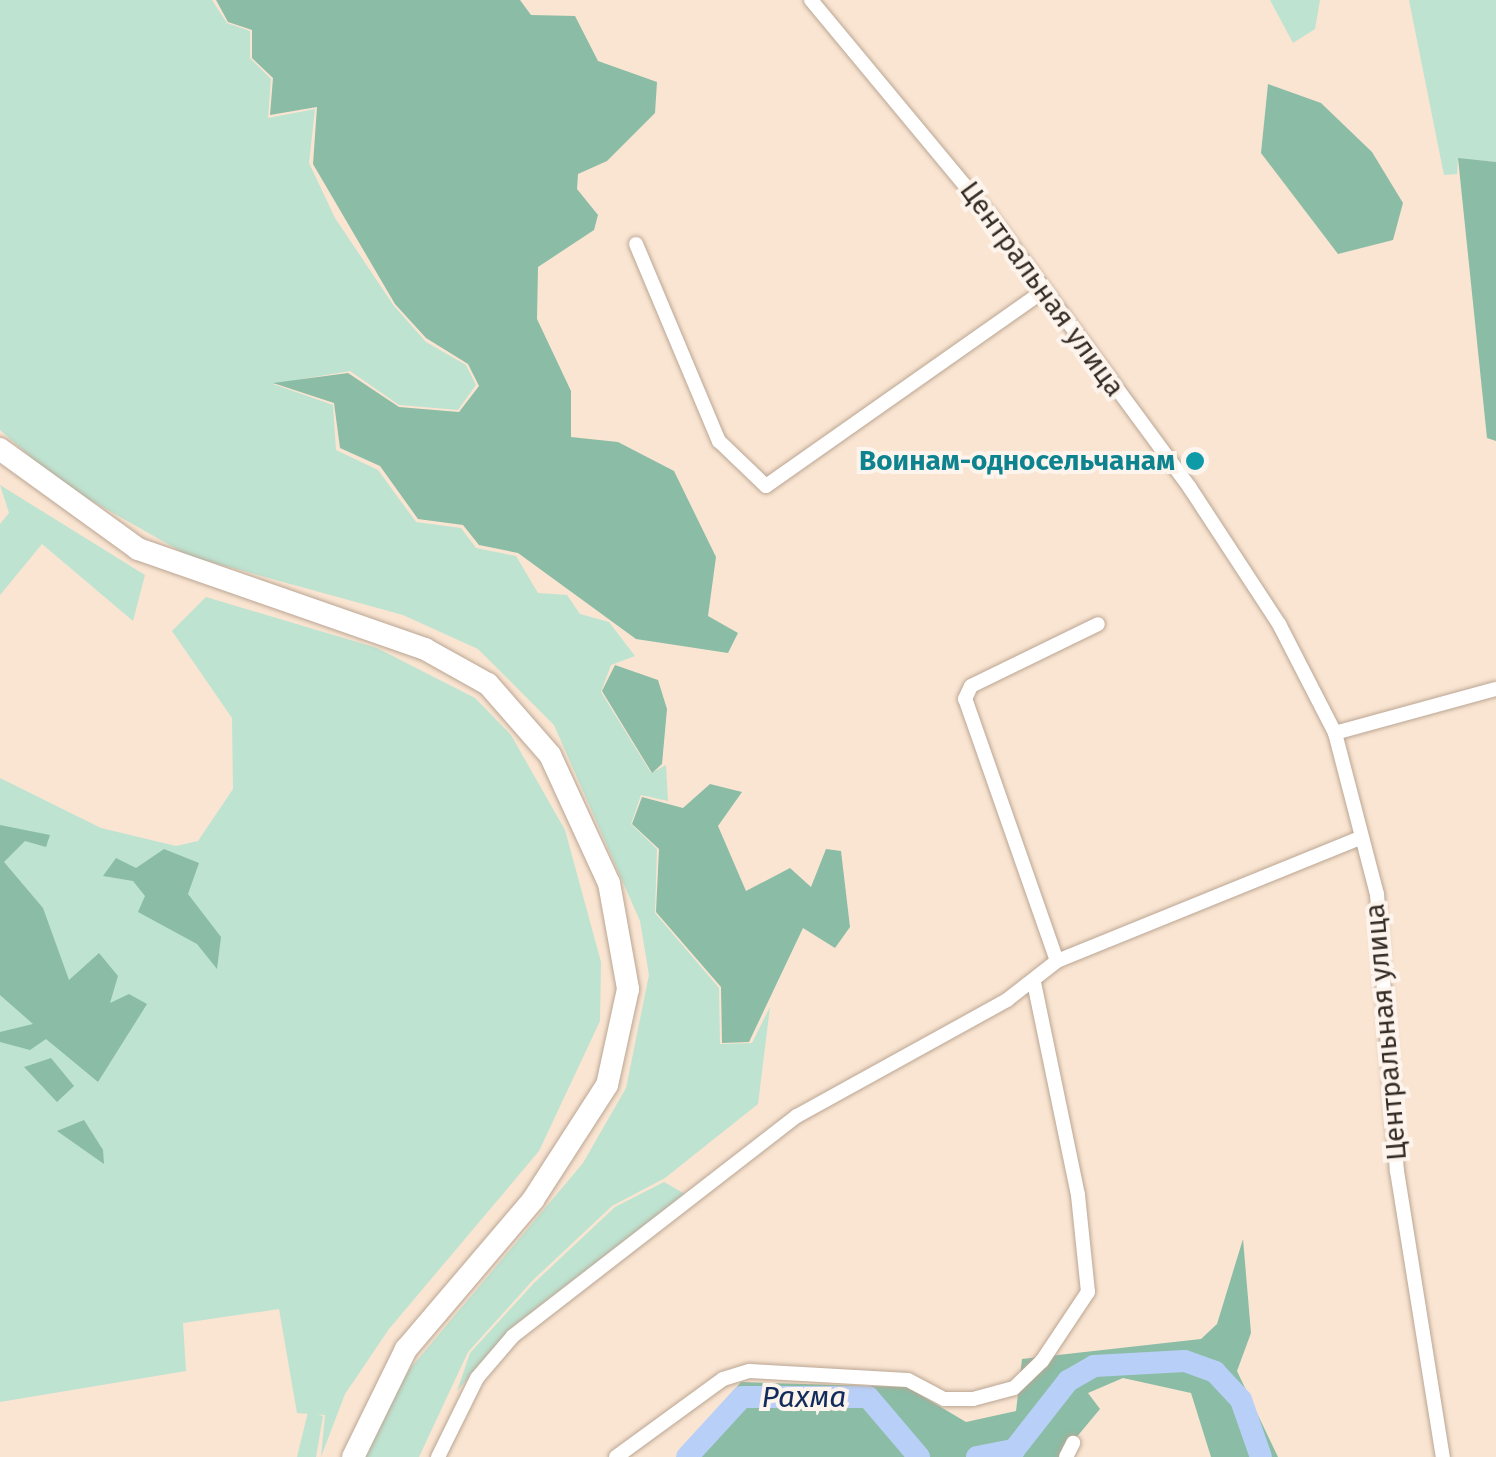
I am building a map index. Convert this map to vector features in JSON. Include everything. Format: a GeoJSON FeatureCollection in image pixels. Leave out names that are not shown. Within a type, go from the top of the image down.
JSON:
{"type":"FeatureCollection","features":[{"type":"Feature","properties":{"kind":"main road"},"geometry":{"type":"LineString","coordinates":[[0,448],[138,549],[425,649],[488,684],[550,755],[609,883],[628,989],[607,1084],[542,1187],[406,1349],[353,1457]]}},
{"type":"Feature","properties":{"kind":"street","name":"Центральная улица"},"geometry":{"type":"LineString","coordinates":[[811,0],[1043,291],[1190,488],[1279,624],[1335,733],[1356,804],[1356,839],[1377,894],[1397,1172],[1442,1457]]}},
{"type":"Feature","properties":{"kind":"street"},"geometry":{"type":"LineString","coordinates":[[636,244],[719,441],[766,486],[1043,291]]}},
{"type":"Feature","properties":{"kind":"street"},"geometry":{"type":"LineString","coordinates":[[1056,961],[965,699],[972,686],[1098,624]]}},
{"type":"Feature","properties":{"kind":"street"},"geometry":{"type":"LineString","coordinates":[[1335,733],[1496,689]]}},
{"type":"Feature","properties":{"kind":"street"},"geometry":{"type":"LineString","coordinates":[[438,1457],[477,1378],[537,1316],[797,1116],[1034,982],[1056,961],[1356,839]]}},
{"type":"Feature","properties":{"kind":"street"},"geometry":{"type":"LineString","coordinates":[[616,1457],[724,1379],[750,1371],[908,1380],[944,1399],[973,1398],[1014,1388],[1042,1361],[1088,1292],[1078,1195],[1034,982]]}},
{"type":"Feature","properties":{"kind":"green space"},"geometry":{"type":"Polygon","coordinates":[[[0,0],[212,0],[227,23],[250,31],[250,58],[271,79],[268,118],[315,109],[309,163],[335,218],[394,306],[426,342],[466,365],[476,385],[458,410],[399,405],[350,371],[273,384],[333,405],[336,450],[378,470],[416,522],[461,528],[476,548],[516,556],[538,593],[567,595],[580,614],[609,622],[635,656],[611,665],[601,692],[651,773],[666,765],[668,801],[641,795],[631,824],[657,849],[655,913],[719,988],[720,1044],[752,1043],[770,1007],[758,1104],[665,1178],[612,1206],[532,1281],[468,1352],[419,1457],[360,1457],[409,1370],[583,1163],[626,1088],[649,975],[640,921],[554,725],[478,649],[403,615],[189,556],[62,484],[0,430],[0,0]]]}},
{"type":"Feature","properties":{"kind":"green space"},"geometry":{"type":"Polygon","coordinates":[[[216,0],[520,0],[531,15],[575,16],[598,61],[657,82],[655,113],[607,161],[578,174],[577,189],[598,215],[594,230],[538,267],[537,319],[571,391],[571,437],[618,442],[674,471],[716,557],[708,616],[738,633],[728,653],[636,639],[518,553],[479,545],[463,525],[418,519],[380,466],[340,448],[334,403],[273,383],[348,373],[399,407],[459,412],[479,386],[468,364],[426,338],[395,304],[313,164],[317,107],[270,115],[273,78],[252,58],[252,30],[228,22],[216,0]]]}},
{"type":"Feature","properties":{"kind":"green space"},"geometry":{"type":"Polygon","coordinates":[[[1270,0],[1320,0],[1315,29],[1293,43],[1270,0]]]}},
{"type":"Feature","properties":{"kind":"green space"},"geometry":{"type":"Polygon","coordinates":[[[1409,0],[1496,0],[1496,162],[1458,159],[1457,174],[1444,175],[1409,0]]]}},
{"type":"Feature","properties":{"kind":"green space"},"geometry":{"type":"Polygon","coordinates":[[[1268,84],[1321,103],[1372,152],[1403,203],[1393,240],[1338,254],[1261,153],[1268,84]]]}},
{"type":"Feature","properties":{"kind":"green space"},"geometry":{"type":"Polygon","coordinates":[[[1458,158],[1496,162],[1496,441],[1487,438],[1458,158]]]}},
{"type":"Feature","properties":{"kind":"green space"},"geometry":{"type":"Polygon","coordinates":[[[0,485],[145,575],[133,621],[42,544],[0,595],[0,524],[9,513],[0,485]]]}},
{"type":"Feature","properties":{"kind":"green space"},"geometry":{"type":"Polygon","coordinates":[[[206,597],[377,648],[475,698],[511,735],[565,830],[601,962],[600,1021],[539,1151],[389,1329],[345,1394],[321,1457],[325,1415],[297,1413],[279,1309],[183,1323],[186,1371],[0,1402],[0,778],[101,828],[176,846],[198,841],[233,789],[232,718],[172,631],[206,597]]]}},
{"type":"Feature","properties":{"kind":"green space"},"geometry":{"type":"Polygon","coordinates":[[[615,665],[658,680],[667,709],[662,764],[652,773],[602,691],[615,665]]]}},
{"type":"Feature","properties":{"kind":"green space"},"geometry":{"type":"Polygon","coordinates":[[[710,784],[742,792],[718,826],[746,891],[790,868],[811,887],[826,849],[841,851],[850,927],[835,948],[803,928],[749,1042],[722,1043],[721,987],[656,912],[659,849],[632,824],[642,797],[683,808],[710,784]]]}},
{"type":"Feature","properties":{"kind":"green space"},"geometry":{"type":"Polygon","coordinates":[[[0,825],[50,835],[46,847],[25,841],[4,862],[43,908],[69,980],[99,953],[118,976],[110,1003],[129,994],[147,1004],[98,1082],[46,1039],[30,1050],[0,1042],[0,1032],[33,1024],[0,995],[0,825]]]}},
{"type":"Feature","properties":{"kind":"green space"},"geometry":{"type":"Polygon","coordinates":[[[164,849],[199,863],[188,894],[221,937],[217,969],[197,944],[138,912],[145,896],[133,881],[103,876],[116,858],[136,868],[164,849]]]}},
{"type":"Feature","properties":{"kind":"green space"},"geometry":{"type":"Polygon","coordinates":[[[51,1058],[74,1086],[57,1102],[24,1067],[51,1058]]]}},
{"type":"Feature","properties":{"kind":"green space"},"geometry":{"type":"Polygon","coordinates":[[[84,1120],[103,1150],[104,1164],[57,1131],[84,1120]]]}},
{"type":"Feature","properties":{"kind":"green space"},"geometry":{"type":"Polygon","coordinates":[[[664,1182],[685,1194],[512,1327],[457,1391],[470,1353],[534,1283],[615,1207],[664,1182]]]}},
{"type":"Feature","properties":{"kind":"green space"},"geometry":{"type":"Polygon","coordinates":[[[1243,1239],[1251,1333],[1237,1371],[1278,1457],[1211,1457],[1191,1393],[1123,1378],[1088,1393],[1100,1409],[1060,1457],[678,1457],[741,1382],[907,1387],[966,1422],[1016,1411],[1022,1359],[1201,1339],[1217,1324],[1243,1239]]]}},
{"type":"Feature","properties":{"kind":"green space"},"geometry":{"type":"Polygon","coordinates":[[[308,1412],[323,1416],[316,1457],[297,1457],[308,1412]]]}},
{"type":"Feature","properties":{"kind":"waterway","name":"Рахма"},"geometry":{"type":"LineString","coordinates":[[977,1457],[1014,1450],[1068,1381],[1094,1366],[1185,1361],[1215,1372],[1241,1400],[1261,1457]]}},
{"type":"Feature","properties":{"kind":"waterway","name":"Рахма"},"geometry":{"type":"LineString","coordinates":[[687,1457],[742,1397],[868,1397],[919,1457]]}},
{"type":"Feature","properties":{"kind":"place","name":"Воинам-односельчанам"},"geometry":{"type":"Point","coordinates":[1195,461]}}]}
